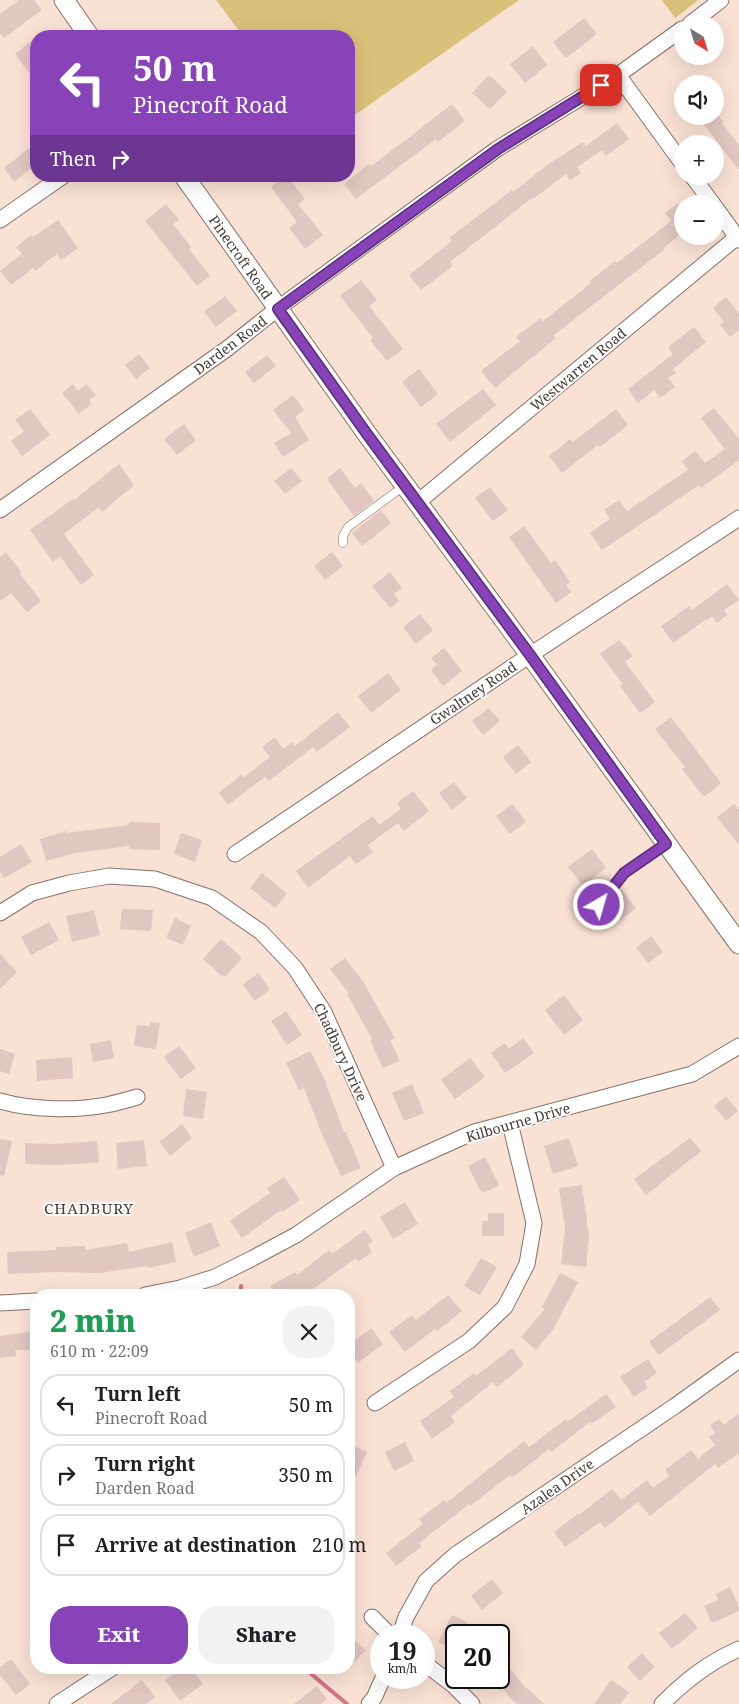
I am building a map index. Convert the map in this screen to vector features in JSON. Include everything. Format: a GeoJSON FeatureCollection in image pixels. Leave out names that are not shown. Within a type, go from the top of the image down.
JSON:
{"type":"FeatureCollection","features":[{"type":"Feature","properties":{"kind":"street"},"geometry":{"type":"LineString","coordinates":[[64,0],[85,30]]}},
{"type":"Feature","properties":{"kind":"street"},"geometry":{"type":"LineString","coordinates":[[702,15],[721,0]]}},
{"type":"Feature","properties":{"kind":"street","name":"Darden Road"},"geometry":{"type":"LineString","coordinates":[[0,510],[228,348],[278,309],[498,149],[618,75],[674,35]]}},
{"type":"Feature","properties":{"kind":"street"},"geometry":{"type":"LineString","coordinates":[[618,75],[674,152]]}},
{"type":"Feature","properties":{"kind":"street"},"geometry":{"type":"LineString","coordinates":[[0,220],[54,182]]}},
{"type":"Feature","properties":{"kind":"street","name":"Pinecroft Road"},"geometry":{"type":"LineString","coordinates":[[188,182],[367,434],[739,944]]}},
{"type":"Feature","properties":{"kind":"street"},"geometry":{"type":"LineString","coordinates":[[724,219],[738,238]]}},
{"type":"Feature","properties":{"kind":"street","name":"Westwarren Road"},"geometry":{"type":"LineString","coordinates":[[418,502],[738,238]]}},
{"type":"Feature","properties":{"kind":"street","name":"Gwaltney Road"},"geometry":{"type":"LineString","coordinates":[[234,854],[530,655],[739,518]]}},
{"type":"Feature","properties":{"kind":"street","name":"Chadbury Drive"},"geometry":{"type":"LineString","coordinates":[[0,913],[32,893],[69,883],[109,876],[155,879],[212,898],[261,932],[295,968],[324,1012],[394,1168]]}},
{"type":"Feature","properties":{"kind":"street","name":"Kilbourne Drive"},"geometry":{"type":"LineString","coordinates":[[175,1289],[216,1277],[296,1236],[394,1168],[474,1132],[692,1074],[739,1046]]}},
{"type":"Feature","properties":{"kind":"street"},"geometry":{"type":"LineString","coordinates":[[0,1101],[13,1105],[60,1108],[106,1105],[137,1097]]}},
{"type":"Feature","properties":{"kind":"street"},"geometry":{"type":"LineString","coordinates":[[375,1403],[469,1341],[506,1307],[527,1264],[534,1223],[510,1123]]}},
{"type":"Feature","properties":{"kind":"street"},"geometry":{"type":"LineString","coordinates":[[0,1303],[30,1301]]}},
{"type":"Feature","properties":{"kind":"street","name":"Azalea Drive"},"geometry":{"type":"LineString","coordinates":[[404,1624],[426,1581],[455,1555],[675,1406],[739,1360]]}},
{"type":"Feature","properties":{"kind":"street"},"geometry":{"type":"LineString","coordinates":[[372,1616],[380,1624]]}},
{"type":"Feature","properties":{"kind":"street"},"geometry":{"type":"LineString","coordinates":[[662,1704],[692,1675],[739,1649]]}},
{"type":"Feature","properties":{"kind":"street"},"geometry":{"type":"LineString","coordinates":[[435,1672],[472,1704]]}},
{"type":"Feature","properties":{"kind":"street"},"geometry":{"type":"LineString","coordinates":[[58,1704],[103,1674]]}},
{"type":"Feature","properties":{"kind":"street"},"geometry":{"type":"LineString","coordinates":[[369,1704],[378,1689]]}},
{"type":"Feature","properties":{"kind":"lane"},"geometry":{"type":"LineString","coordinates":[[344,543],[342,536],[348,527],[406,485]]}},
{"type":"Feature","properties":{"kind":"lane"},"geometry":{"type":"LineString","coordinates":[[599,905],[624,873],[666,844]]}},
{"type":"Feature","properties":{"kind":"shaded area"},"geometry":{"type":"Polygon","coordinates":[[[216,0],[519,0],[355,115],[355,30],[238,30],[216,0]]]}},
{"type":"Feature","properties":{"kind":"shaded area"},"geometry":{"type":"Polygon","coordinates":[[[662,0],[698,0],[679,15],[674,15],[674,17],[662,0]]]}},
{"type":"Feature","properties":{"kind":"building"},"geometry":{"type":"Polygon","coordinates":[[[19,0],[34,0],[42,10],[4,38],[0,33],[0,14],[19,0]]]}},
{"type":"Feature","properties":{"kind":"building"},"geometry":{"type":"Polygon","coordinates":[[[584,18],[597,34],[566,58],[553,42],[584,18]]]}},
{"type":"Feature","properties":{"kind":"building"},"geometry":{"type":"Polygon","coordinates":[[[30,42],[30,74],[15,54],[30,42]]]}},
{"type":"Feature","properties":{"kind":"building"},"geometry":{"type":"Polygon","coordinates":[[[533,46],[547,65],[525,83],[510,64],[533,46]]]}},
{"type":"Feature","properties":{"kind":"building"},"geometry":{"type":"Polygon","coordinates":[[[489,75],[507,92],[490,109],[472,93],[489,75]]]}},
{"type":"Feature","properties":{"kind":"building"},"geometry":{"type":"Polygon","coordinates":[[[452,104],[465,121],[438,142],[436,139],[356,199],[344,184],[346,182],[355,182],[355,175],[369,164],[371,166],[452,104]]]}},
{"type":"Feature","properties":{"kind":"building"},"geometry":{"type":"Polygon","coordinates":[[[617,123],[629,139],[606,156],[602,150],[577,167],[581,173],[570,180],[566,174],[532,198],[450,262],[453,266],[421,290],[409,275],[452,241],[449,238],[512,190],[513,192],[550,163],[583,142],[586,146],[617,123]]]}},
{"type":"Feature","properties":{"kind":"building"},"geometry":{"type":"Polygon","coordinates":[[[704,125],[724,125],[739,145],[739,170],[724,151],[724,135],[712,135],[704,125]]]}},
{"type":"Feature","properties":{"kind":"building"},"geometry":{"type":"Polygon","coordinates":[[[30,148],[30,170],[14,182],[4,168],[30,148]]]}},
{"type":"Feature","properties":{"kind":"building"},"geometry":{"type":"Polygon","coordinates":[[[277,182],[292,182],[305,199],[298,204],[323,235],[305,249],[289,228],[297,222],[271,187],[277,182]]]}},
{"type":"Feature","properties":{"kind":"building"},"geometry":{"type":"Polygon","coordinates":[[[166,204],[179,220],[173,224],[210,276],[197,286],[145,221],[166,204]]]}},
{"type":"Feature","properties":{"kind":"building"},"geometry":{"type":"Polygon","coordinates":[[[674,206],[674,240],[665,249],[554,335],[556,338],[495,388],[481,371],[520,341],[516,337],[541,318],[543,321],[591,283],[590,281],[615,261],[617,263],[671,221],[665,213],[674,206]]]}},
{"type":"Feature","properties":{"kind":"building"},"geometry":{"type":"Polygon","coordinates":[[[58,220],[78,248],[61,260],[57,254],[35,271],[33,268],[11,285],[0,271],[22,254],[16,247],[31,235],[33,237],[58,220]]]}},
{"type":"Feature","properties":{"kind":"building"},"geometry":{"type":"Polygon","coordinates":[[[361,280],[377,300],[369,306],[403,349],[387,361],[370,340],[373,338],[340,296],[361,280]]]}},
{"type":"Feature","properties":{"kind":"building"},"geometry":{"type":"Polygon","coordinates":[[[225,296],[237,311],[216,327],[204,312],[225,296]]]}},
{"type":"Feature","properties":{"kind":"building"},"geometry":{"type":"Polygon","coordinates":[[[726,297],[739,314],[739,330],[730,337],[720,325],[724,322],[713,308],[726,297]]]}},
{"type":"Feature","properties":{"kind":"building"},"geometry":{"type":"Polygon","coordinates":[[[694,327],[706,342],[673,369],[676,373],[668,378],[675,387],[660,398],[654,390],[638,403],[628,389],[673,354],[668,347],[694,327]]]}},
{"type":"Feature","properties":{"kind":"building"},"geometry":{"type":"Polygon","coordinates":[[[139,354],[150,368],[136,379],[125,365],[139,354]]]}},
{"type":"Feature","properties":{"kind":"building"},"geometry":{"type":"Polygon","coordinates":[[[267,355],[276,366],[254,383],[245,372],[267,355]]]}},
{"type":"Feature","properties":{"kind":"building"},"geometry":{"type":"Polygon","coordinates":[[[419,369],[438,394],[421,407],[402,382],[419,369]]]}},
{"type":"Feature","properties":{"kind":"building"},"geometry":{"type":"Polygon","coordinates":[[[73,384],[78,391],[86,384],[96,395],[89,400],[91,404],[79,414],[62,393],[73,384]]]}},
{"type":"Feature","properties":{"kind":"building"},"geometry":{"type":"Polygon","coordinates":[[[483,389],[496,405],[450,442],[436,424],[483,389]]]}},
{"type":"Feature","properties":{"kind":"building"},"geometry":{"type":"Polygon","coordinates":[[[293,395],[304,410],[295,417],[309,440],[283,457],[274,443],[291,433],[273,410],[293,395]]]}},
{"type":"Feature","properties":{"kind":"building"},"geometry":{"type":"Polygon","coordinates":[[[714,408],[739,439],[739,460],[701,488],[699,485],[602,550],[590,533],[610,519],[604,510],[619,500],[627,511],[688,470],[682,461],[695,451],[705,463],[725,449],[701,418],[714,408]]]}},
{"type":"Feature","properties":{"kind":"building"},"geometry":{"type":"Polygon","coordinates":[[[30,409],[50,435],[22,456],[11,441],[24,431],[15,420],[30,409]]]}},
{"type":"Feature","properties":{"kind":"building"},"geometry":{"type":"Polygon","coordinates":[[[616,409],[628,425],[562,473],[549,456],[570,439],[573,442],[616,409]]]}},
{"type":"Feature","properties":{"kind":"building"},"geometry":{"type":"Polygon","coordinates":[[[184,424],[196,440],[177,455],[164,439],[184,424]]]}},
{"type":"Feature","properties":{"kind":"building"},"geometry":{"type":"Polygon","coordinates":[[[119,464],[134,485],[102,512],[99,507],[64,534],[94,575],[81,585],[60,556],[53,562],[30,530],[74,500],[119,464]]]}},
{"type":"Feature","properties":{"kind":"building"},"geometry":{"type":"Polygon","coordinates":[[[291,468],[302,481],[285,494],[274,481],[291,468]]]}},
{"type":"Feature","properties":{"kind":"building"},"geometry":{"type":"Polygon","coordinates":[[[340,468],[355,488],[361,483],[374,501],[354,516],[327,479],[340,468]]]}},
{"type":"Feature","properties":{"kind":"building"},"geometry":{"type":"Polygon","coordinates":[[[490,487],[508,510],[493,521],[475,498],[490,487]]]}},
{"type":"Feature","properties":{"kind":"building"},"geometry":{"type":"Polygon","coordinates":[[[381,510],[391,523],[362,546],[352,533],[381,510]]]}},
{"type":"Feature","properties":{"kind":"building"},"geometry":{"type":"Polygon","coordinates":[[[524,526],[551,563],[555,560],[570,582],[566,585],[571,592],[556,603],[509,537],[524,526]]]}},
{"type":"Feature","properties":{"kind":"building"},"geometry":{"type":"Polygon","coordinates":[[[6,552],[41,601],[27,612],[11,593],[0,601],[0,557],[6,552]]]}},
{"type":"Feature","properties":{"kind":"building"},"geometry":{"type":"Polygon","coordinates":[[[332,552],[343,566],[325,580],[314,566],[332,552]]]}},
{"type":"Feature","properties":{"kind":"building"},"geometry":{"type":"Polygon","coordinates":[[[390,572],[402,588],[394,594],[399,601],[390,608],[372,586],[390,572]]]}},
{"type":"Feature","properties":{"kind":"building"},"geometry":{"type":"Polygon","coordinates":[[[727,584],[739,600],[724,610],[727,615],[717,623],[712,616],[673,643],[661,626],[689,606],[692,610],[727,584]]]}},
{"type":"Feature","properties":{"kind":"building"},"geometry":{"type":"Polygon","coordinates":[[[420,614],[433,630],[416,644],[403,627],[420,614]]]}},
{"type":"Feature","properties":{"kind":"building"},"geometry":{"type":"Polygon","coordinates":[[[619,640],[633,656],[625,662],[655,702],[640,713],[620,686],[623,684],[600,654],[619,640]]]}},
{"type":"Feature","properties":{"kind":"building"},"geometry":{"type":"Polygon","coordinates":[[[444,648],[462,671],[443,686],[431,670],[437,665],[431,658],[444,648]]]}},
{"type":"Feature","properties":{"kind":"building"},"geometry":{"type":"Polygon","coordinates":[[[388,673],[401,690],[371,713],[358,696],[388,673]]]}},
{"type":"Feature","properties":{"kind":"building"},"geometry":{"type":"Polygon","coordinates":[[[489,708],[500,721],[483,735],[472,721],[489,708]]]}},
{"type":"Feature","properties":{"kind":"building"},"geometry":{"type":"Polygon","coordinates":[[[338,712],[350,727],[317,752],[313,747],[269,781],[265,777],[228,805],[219,793],[241,775],[243,778],[270,757],[262,747],[275,737],[283,749],[292,742],[295,746],[338,712]]]}},
{"type":"Feature","properties":{"kind":"building"},"geometry":{"type":"Polygon","coordinates":[[[671,717],[721,783],[704,797],[682,769],[685,767],[655,729],[671,717]]]}},
{"type":"Feature","properties":{"kind":"building"},"geometry":{"type":"Polygon","coordinates":[[[518,745],[531,762],[516,774],[503,757],[518,745]]]}},
{"type":"Feature","properties":{"kind":"building"},"geometry":{"type":"Polygon","coordinates":[[[454,782],[467,798],[452,810],[439,793],[454,782]]]}},
{"type":"Feature","properties":{"kind":"building"},"geometry":{"type":"Polygon","coordinates":[[[413,791],[429,811],[404,831],[398,823],[368,845],[373,852],[356,864],[350,856],[308,888],[296,871],[373,816],[379,825],[401,809],[397,803],[413,791]]]}},
{"type":"Feature","properties":{"kind":"building"},"geometry":{"type":"Polygon","coordinates":[[[512,804],[526,821],[510,834],[496,816],[512,804]]]}},
{"type":"Feature","properties":{"kind":"building"},"geometry":{"type":"Polygon","coordinates":[[[734,804],[739,810],[739,845],[717,817],[734,804]]]}},
{"type":"Feature","properties":{"kind":"building"},"geometry":{"type":"Polygon","coordinates":[[[129,822],[160,823],[160,850],[129,849],[129,846],[75,853],[46,861],[40,839],[67,831],[67,833],[129,825],[129,822]]]}},
{"type":"Feature","properties":{"kind":"building"},"geometry":{"type":"Polygon","coordinates":[[[181,833],[202,840],[195,862],[174,854],[181,833]]]}},
{"type":"Feature","properties":{"kind":"building"},"geometry":{"type":"Polygon","coordinates":[[[21,844],[32,862],[4,878],[0,872],[0,857],[21,844]]]}},
{"type":"Feature","properties":{"kind":"building"},"geometry":{"type":"Polygon","coordinates":[[[592,849],[606,868],[583,886],[568,867],[592,849]]]}},
{"type":"Feature","properties":{"kind":"building"},"geometry":{"type":"Polygon","coordinates":[[[262,873],[287,894],[275,908],[250,888],[262,873]]]}},
{"type":"Feature","properties":{"kind":"building"},"geometry":{"type":"Polygon","coordinates":[[[621,889],[636,908],[621,920],[608,903],[621,889]]]}},
{"type":"Feature","properties":{"kind":"building"},"geometry":{"type":"Polygon","coordinates":[[[122,909],[153,910],[151,931],[120,929],[122,909]]]}},
{"type":"Feature","properties":{"kind":"building"},"geometry":{"type":"Polygon","coordinates":[[[94,910],[100,935],[72,942],[66,916],[94,910]]]}},
{"type":"Feature","properties":{"kind":"building"},"geometry":{"type":"Polygon","coordinates":[[[175,918],[191,926],[183,945],[166,938],[175,918]]]}},
{"type":"Feature","properties":{"kind":"building"},"geometry":{"type":"Polygon","coordinates":[[[49,922],[59,940],[31,955],[21,937],[49,922]]]}},
{"type":"Feature","properties":{"kind":"building"},"geometry":{"type":"Polygon","coordinates":[[[651,936],[663,952],[648,963],[636,948],[651,936]]]}},
{"type":"Feature","properties":{"kind":"building"},"geometry":{"type":"Polygon","coordinates":[[[221,939],[242,958],[226,976],[222,976],[203,959],[221,939]]]}},
{"type":"Feature","properties":{"kind":"building"},"geometry":{"type":"Polygon","coordinates":[[[0,954],[17,972],[0,989],[0,954]]]}},
{"type":"Feature","properties":{"kind":"building"},"geometry":{"type":"Polygon","coordinates":[[[345,958],[364,983],[395,1038],[390,1040],[400,1061],[383,1068],[370,1040],[372,1039],[347,994],[349,993],[330,969],[345,958]]]}},
{"type":"Feature","properties":{"kind":"building"},"geometry":{"type":"Polygon","coordinates":[[[258,973],[270,989],[255,1001],[243,985],[258,973]]]}},
{"type":"Feature","properties":{"kind":"building"},"geometry":{"type":"Polygon","coordinates":[[[564,995],[583,1020],[564,1035],[545,1010],[564,995]]]}},
{"type":"Feature","properties":{"kind":"building"},"geometry":{"type":"Polygon","coordinates":[[[286,1011],[302,1035],[287,1045],[271,1021],[286,1011]]]}},
{"type":"Feature","properties":{"kind":"building"},"geometry":{"type":"Polygon","coordinates":[[[150,1022],[160,1023],[156,1049],[134,1046],[137,1025],[149,1026],[150,1022]]]}},
{"type":"Feature","properties":{"kind":"building"},"geometry":{"type":"Polygon","coordinates":[[[523,1038],[534,1053],[505,1073],[491,1053],[505,1043],[509,1049],[523,1038]]]}},
{"type":"Feature","properties":{"kind":"building"},"geometry":{"type":"Polygon","coordinates":[[[111,1040],[114,1058],[93,1062],[90,1044],[111,1040]]]}},
{"type":"Feature","properties":{"kind":"building"},"geometry":{"type":"Polygon","coordinates":[[[179,1046],[196,1068],[181,1079],[164,1057],[179,1046]]]}},
{"type":"Feature","properties":{"kind":"building"},"geometry":{"type":"Polygon","coordinates":[[[0,1049],[15,1054],[9,1074],[0,1071],[0,1049]]]}},
{"type":"Feature","properties":{"kind":"building"},"geometry":{"type":"Polygon","coordinates":[[[310,1051],[324,1078],[344,1132],[346,1132],[361,1168],[341,1176],[304,1088],[299,1090],[286,1063],[310,1051]]]}},
{"type":"Feature","properties":{"kind":"building"},"geometry":{"type":"Polygon","coordinates":[[[72,1057],[73,1078],[37,1081],[36,1060],[72,1057]]]}},
{"type":"Feature","properties":{"kind":"building"},"geometry":{"type":"Polygon","coordinates":[[[470,1058],[485,1077],[455,1099],[441,1080],[470,1058]]]}},
{"type":"Feature","properties":{"kind":"building"},"geometry":{"type":"Polygon","coordinates":[[[412,1084],[424,1113],[404,1121],[392,1093],[412,1084]]]}},
{"type":"Feature","properties":{"kind":"building"},"geometry":{"type":"Polygon","coordinates":[[[186,1089],[207,1092],[203,1119],[183,1116],[186,1089]]]}},
{"type":"Feature","properties":{"kind":"building"},"geometry":{"type":"Polygon","coordinates":[[[726,1096],[738,1111],[726,1121],[714,1106],[726,1096]]]}},
{"type":"Feature","properties":{"kind":"building"},"geometry":{"type":"Polygon","coordinates":[[[182,1124],[192,1138],[170,1156],[159,1142],[182,1124]]]}},
{"type":"Feature","properties":{"kind":"building"},"geometry":{"type":"Polygon","coordinates":[[[569,1138],[578,1166],[553,1174],[544,1146],[569,1138]]]}},
{"type":"Feature","properties":{"kind":"building"},"geometry":{"type":"Polygon","coordinates":[[[690,1138],[701,1151],[646,1195],[634,1179],[690,1138]]]}},
{"type":"Feature","properties":{"kind":"building"},"geometry":{"type":"Polygon","coordinates":[[[0,1139],[12,1141],[4,1176],[0,1175],[0,1139]]]}},
{"type":"Feature","properties":{"kind":"building"},"geometry":{"type":"Polygon","coordinates":[[[144,1140],[147,1166],[118,1169],[116,1143],[144,1140]]]}},
{"type":"Feature","properties":{"kind":"building"},"geometry":{"type":"Polygon","coordinates":[[[97,1141],[99,1162],[61,1165],[25,1164],[25,1143],[53,1144],[97,1141]]]}},
{"type":"Feature","properties":{"kind":"building"},"geometry":{"type":"Polygon","coordinates":[[[485,1157],[499,1185],[481,1192],[468,1166],[485,1157]]]}},
{"type":"Feature","properties":{"kind":"building"},"geometry":{"type":"Polygon","coordinates":[[[284,1177],[300,1200],[282,1212],[281,1210],[242,1238],[230,1221],[270,1193],[267,1188],[284,1177]]]}},
{"type":"Feature","properties":{"kind":"building"},"geometry":{"type":"Polygon","coordinates":[[[582,1185],[589,1238],[586,1267],[561,1264],[565,1229],[559,1188],[582,1185]]]}},
{"type":"Feature","properties":{"kind":"building"},"geometry":{"type":"Polygon","coordinates":[[[405,1202],[418,1224],[393,1239],[380,1217],[405,1202]]]}},
{"type":"Feature","properties":{"kind":"building"},"geometry":{"type":"Polygon","coordinates":[[[488,1213],[504,1213],[504,1236],[482,1236],[482,1221],[488,1221],[488,1213]]]}},
{"type":"Feature","properties":{"kind":"building"},"geometry":{"type":"Polygon","coordinates":[[[211,1222],[220,1246],[194,1257],[185,1233],[211,1222]]]}},
{"type":"Feature","properties":{"kind":"building"},"geometry":{"type":"Polygon","coordinates":[[[365,1230],[373,1241],[368,1245],[372,1252],[358,1262],[356,1258],[313,1289],[272,1289],[270,1286],[295,1272],[297,1275],[329,1250],[332,1254],[365,1230]]]}},
{"type":"Feature","properties":{"kind":"building"},"geometry":{"type":"Polygon","coordinates":[[[172,1242],[176,1262],[148,1268],[147,1266],[100,1273],[8,1274],[7,1252],[56,1250],[56,1247],[85,1246],[85,1250],[127,1243],[129,1252],[172,1242]]]}},
{"type":"Feature","properties":{"kind":"building"},"geometry":{"type":"Polygon","coordinates":[[[481,1258],[497,1267],[480,1295],[464,1286],[481,1258]]]}},
{"type":"Feature","properties":{"kind":"building"},"geometry":{"type":"Polygon","coordinates":[[[560,1273],[578,1282],[554,1328],[536,1350],[521,1337],[545,1309],[542,1307],[560,1273]]]}},
{"type":"Feature","properties":{"kind":"building"},"geometry":{"type":"Polygon","coordinates":[[[448,1295],[462,1311],[437,1331],[435,1329],[405,1352],[389,1332],[412,1315],[416,1320],[448,1295]]]}},
{"type":"Feature","properties":{"kind":"building"},"geometry":{"type":"Polygon","coordinates":[[[710,1297],[720,1310],[659,1355],[649,1342],[710,1297]]]}},
{"type":"Feature","properties":{"kind":"building"},"geometry":{"type":"Polygon","coordinates":[[[371,1328],[383,1344],[358,1363],[355,1359],[355,1340],[371,1328]]]}},
{"type":"Feature","properties":{"kind":"building"},"geometry":{"type":"Polygon","coordinates":[[[30,1332],[30,1350],[15,1350],[16,1356],[0,1358],[0,1336],[30,1332]]]}},
{"type":"Feature","properties":{"kind":"building"},"geometry":{"type":"Polygon","coordinates":[[[512,1348],[524,1365],[497,1387],[493,1382],[451,1416],[455,1422],[432,1439],[420,1421],[454,1397],[450,1391],[474,1373],[476,1376],[512,1348]]]}},
{"type":"Feature","properties":{"kind":"building"},"geometry":{"type":"Polygon","coordinates":[[[648,1359],[657,1373],[644,1382],[648,1388],[634,1397],[620,1377],[648,1359]]]}},
{"type":"Feature","properties":{"kind":"building"},"geometry":{"type":"Polygon","coordinates":[[[606,1394],[616,1407],[591,1424],[590,1422],[551,1452],[549,1449],[512,1478],[510,1475],[470,1506],[469,1504],[419,1543],[421,1547],[396,1566],[386,1553],[423,1524],[419,1519],[444,1500],[446,1503],[524,1441],[529,1447],[566,1419],[567,1422],[606,1394]]]}},
{"type":"Feature","properties":{"kind":"building"},"geometry":{"type":"Polygon","coordinates":[[[739,1413],[739,1453],[718,1468],[715,1464],[650,1516],[638,1502],[605,1528],[600,1522],[565,1547],[554,1532],[612,1489],[621,1500],[647,1480],[653,1488],[669,1476],[665,1470],[691,1450],[698,1459],[715,1445],[709,1437],[715,1433],[710,1425],[719,1419],[724,1425],[739,1413]]]}},
{"type":"Feature","properties":{"kind":"building"},"geometry":{"type":"Polygon","coordinates":[[[405,1442],[414,1461],[394,1471],[385,1452],[405,1442]]]}},
{"type":"Feature","properties":{"kind":"building"},"geometry":{"type":"Polygon","coordinates":[[[355,1447],[367,1452],[355,1475],[355,1447]]]}},
{"type":"Feature","properties":{"kind":"building"},"geometry":{"type":"Polygon","coordinates":[[[492,1579],[503,1593],[482,1610],[471,1596],[492,1579]]]}},
{"type":"Feature","properties":{"kind":"building"},"geometry":{"type":"Polygon","coordinates":[[[730,1587],[739,1611],[711,1622],[704,1606],[718,1600],[716,1594],[730,1587]]]}},
{"type":"Feature","properties":{"kind":"building"},"geometry":{"type":"Polygon","coordinates":[[[685,1613],[698,1628],[672,1649],[659,1633],[685,1613]]]}},
{"type":"Feature","properties":{"kind":"building"},"geometry":{"type":"Polygon","coordinates":[[[452,1615],[467,1622],[466,1624],[447,1624],[452,1615]]]}},
{"type":"Feature","properties":{"kind":"building"},"geometry":{"type":"Polygon","coordinates":[[[445,1628],[445,1646],[438,1642],[445,1628]]]}},
{"type":"Feature","properties":{"kind":"building"},"geometry":{"type":"Polygon","coordinates":[[[355,1641],[366,1650],[355,1662],[355,1641]]]}},
{"type":"Feature","properties":{"kind":"building"},"geometry":{"type":"Polygon","coordinates":[[[642,1653],[655,1667],[640,1681],[627,1667],[642,1653]]]}},
{"type":"Feature","properties":{"kind":"building"},"geometry":{"type":"Polygon","coordinates":[[[11,1659],[30,1684],[16,1695],[0,1675],[0,1667],[11,1659]]]}},
{"type":"Feature","properties":{"kind":"building"},"geometry":{"type":"Polygon","coordinates":[[[510,1668],[526,1689],[544,1704],[517,1704],[503,1689],[510,1689],[510,1668]]]}},
{"type":"Feature","properties":{"kind":"building"},"geometry":{"type":"Polygon","coordinates":[[[174,1674],[196,1674],[203,1684],[180,1701],[165,1680],[174,1674]]]}},
{"type":"Feature","properties":{"kind":"building"},"geometry":{"type":"Polygon","coordinates":[[[142,1680],[155,1697],[146,1704],[111,1704],[142,1680]]]}},
{"type":"Feature","properties":{"kind":"building"},"geometry":{"type":"Polygon","coordinates":[[[611,1680],[629,1692],[620,1704],[594,1704],[611,1680]]]}},
{"type":"Feature","properties":{"kind":"building"},"geometry":{"type":"Polygon","coordinates":[[[317,1686],[327,1699],[321,1704],[294,1704],[317,1686]]]}},
{"type":"Feature","properties":{"kind":"waterway"},"geometry":{"type":"LineString","coordinates":[[311,1674],[347,1704]]}},
{"type":"Feature","properties":{"kind":"district","name":"CHADBURY"},"geometry":{"type":"Point","coordinates":[89,1208]}},
{"type":"Feature","properties":{"kind":"route"},"geometry":{"type":"LineString","coordinates":[[599,905],[624,873],[641,859],[666,844],[278,309],[498,149],[601,85]]}}]}
